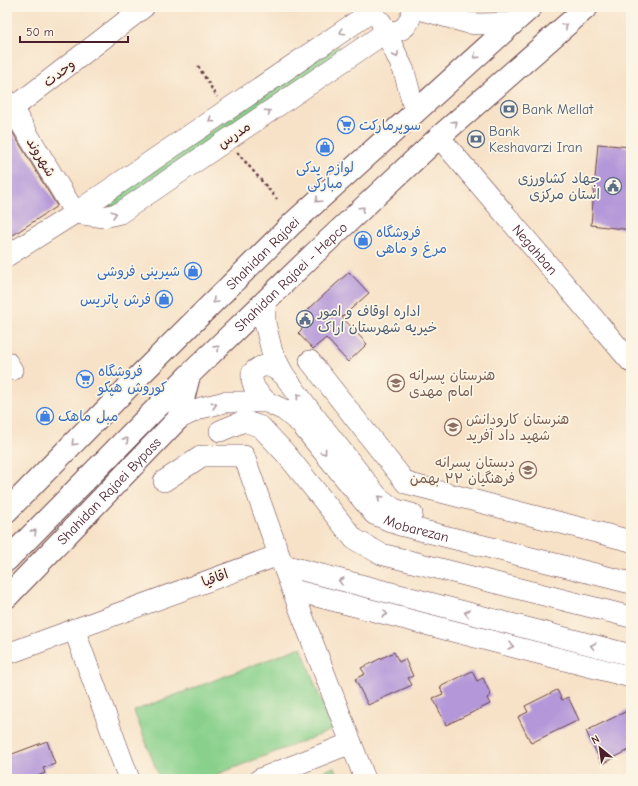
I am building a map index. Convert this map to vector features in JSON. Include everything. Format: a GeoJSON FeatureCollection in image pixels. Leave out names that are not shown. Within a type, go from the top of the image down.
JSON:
{"type":"FeatureCollection","features":[{"type":"Feature","properties":{"kind":"main road","name":"Shahidan Rajaei"},"geometry":{"type":"LineString","coordinates":[[9,506],[293,223],[531,7]]}},
{"type":"Feature","properties":{"kind":"main road","name":"Shahidan Rajaei - Hepco"},"geometry":{"type":"LineString","coordinates":[[7,560],[190,374],[265,301],[439,137],[587,7]]}},
{"type":"Feature","properties":{"kind":"main road","name":"Shahidan Rajaei Bypass"},"geometry":{"type":"LineString","coordinates":[[7,597],[178,419],[190,374]]}},
{"type":"Feature","properties":{"kind":"street","name":"وحدت"},"geometry":{"type":"LineString","coordinates":[[10,105],[144,7]]}},
{"type":"Feature","properties":{"kind":"street"},"geometry":{"type":"LineString","coordinates":[[412,7],[468,23],[514,23]]}},
{"type":"Feature","properties":{"kind":"street","name":"مدرس"},"geometry":{"type":"LineString","coordinates":[[75,213],[104,217],[120,213],[386,32],[399,31],[406,26],[411,18],[412,7]]}},
{"type":"Feature","properties":{"kind":"street"},"geometry":{"type":"LineString","coordinates":[[374,8],[404,71],[415,112]]}},
{"type":"Feature","properties":{"kind":"street","name":"مدرس"},"geometry":{"type":"LineString","coordinates":[[7,256],[75,213],[374,8]]}},
{"type":"Feature","properties":{"kind":"street","name":"شهروند"},"geometry":{"type":"LineString","coordinates":[[10,105],[75,213]]}},
{"type":"Feature","properties":{"kind":"street","name":"Negahban"},"geometry":{"type":"LineString","coordinates":[[439,137],[631,362]]}},
{"type":"Feature","properties":{"kind":"street","name":"Mobarezan"},"geometry":{"type":"LineString","coordinates":[[265,301],[265,323],[272,352],[284,375],[378,497],[394,509],[631,571]]}},
{"type":"Feature","properties":{"kind":"street"},"geometry":{"type":"LineString","coordinates":[[310,361],[406,483],[631,541]]}},
{"type":"Feature","properties":{"kind":"street"},"geometry":{"type":"LineString","coordinates":[[267,402],[251,382],[252,373],[258,367],[265,366],[272,367],[284,375]]}},
{"type":"Feature","properties":{"kind":"street","name":"Mobarezan"},"geometry":{"type":"LineString","coordinates":[[178,419],[201,408],[225,402],[267,402],[284,410],[300,423],[374,514],[400,524],[631,583]]}},
{"type":"Feature","properties":{"kind":"street"},"geometry":{"type":"LineString","coordinates":[[220,431],[244,421],[261,427],[287,455],[354,539],[381,554],[631,617]]}},
{"type":"Feature","properties":{"kind":"street"},"geometry":{"type":"LineString","coordinates":[[164,481],[202,456],[238,456],[277,559],[293,590],[367,778]]}},
{"type":"Feature","properties":{"kind":"street"},"geometry":{"type":"LineString","coordinates":[[277,559],[631,655]]}},
{"type":"Feature","properties":{"kind":"street","name":"اقاقیا"},"geometry":{"type":"LineString","coordinates":[[7,654],[74,629],[277,559]]}},
{"type":"Feature","properties":{"kind":"street"},"geometry":{"type":"LineString","coordinates":[[293,590],[631,677]]}},
{"type":"Feature","properties":{"kind":"street"},"geometry":{"type":"LineString","coordinates":[[74,629],[129,779]]}},
{"type":"Feature","properties":{"kind":"street"},"geometry":{"type":"LineString","coordinates":[[260,779],[352,743]]}},
{"type":"Feature","properties":{"kind":"path"},"geometry":{"type":"LineString","coordinates":[[198,66],[217,98]]}},
{"type":"Feature","properties":{"kind":"path"},"geometry":{"type":"LineString","coordinates":[[226,140],[277,199]]}},
{"type":"Feature","properties":{"kind":"green space"},"geometry":{"type":"Polygon","coordinates":[[[337,46],[343,51],[120,208],[107,206],[105,202],[337,46]]]}},
{"type":"Feature","properties":{"kind":"green space"},"geometry":{"type":"Polygon","coordinates":[[[301,647],[332,730],[205,779],[160,779],[134,711],[301,647]]]}},
{"type":"Feature","properties":{"kind":"green space"},"geometry":{"type":"Polygon","coordinates":[[[334,767],[338,779],[305,779],[334,767]]]}},
{"type":"Feature","properties":{"kind":"building"},"geometry":{"type":"Polygon","coordinates":[[[7,123],[57,206],[7,239],[7,123]]]}},
{"type":"Feature","properties":{"kind":"building","name":"جهاد کشاورزی استان مرکزی"},"geometry":{"type":"Polygon","coordinates":[[[598,144],[631,147],[631,230],[591,225],[598,144]]]}},
{"type":"Feature","properties":{"kind":"building"},"geometry":{"type":"Polygon","coordinates":[[[349,272],[369,293],[342,317],[367,344],[348,362],[326,338],[313,349],[298,333],[306,325],[299,318],[349,272]]]}},
{"type":"Feature","properties":{"kind":"building"},"geometry":{"type":"Polygon","coordinates":[[[394,652],[399,662],[405,659],[413,676],[408,678],[412,685],[368,705],[355,679],[365,674],[361,668],[394,652]]]}},
{"type":"Feature","properties":{"kind":"building"},"geometry":{"type":"Polygon","coordinates":[[[472,671],[477,681],[483,678],[491,695],[487,698],[490,704],[446,725],[433,698],[443,694],[440,687],[472,671]]]}},
{"type":"Feature","properties":{"kind":"building"},"geometry":{"type":"Polygon","coordinates":[[[557,690],[562,700],[568,697],[579,720],[531,743],[518,717],[528,712],[525,706],[557,690]]]}},
{"type":"Feature","properties":{"kind":"building"},"geometry":{"type":"Polygon","coordinates":[[[631,709],[631,749],[602,764],[586,731],[631,709]]]}},
{"type":"Feature","properties":{"kind":"building"},"geometry":{"type":"Polygon","coordinates":[[[47,741],[55,764],[43,768],[45,773],[30,779],[7,779],[7,756],[47,741]]]}},
{"type":"Feature","properties":{"kind":"place","name":"Bank Mellat"},"geometry":{"type":"Point","coordinates":[509,109]}},
{"type":"Feature","properties":{"kind":"place","name":"سوپرمارکت"},"geometry":{"type":"Point","coordinates":[346,125]}},
{"type":"Feature","properties":{"kind":"place","name":"Bank Keshavarzi Iran"},"geometry":{"type":"Point","coordinates":[476,139]}},
{"type":"Feature","properties":{"kind":"place","name":"لوازم یدکی مبارکی"},"geometry":{"type":"Point","coordinates":[325,147]}},
{"type":"Feature","properties":{"kind":"place","name":"جهاد کشاورزی استان مرکزی"},"geometry":{"type":"Point","coordinates":[613,186]}},
{"type":"Feature","properties":{"kind":"place","name":"فروشگاه مرغ و ماهی"},"geometry":{"type":"Point","coordinates":[363,240]}},
{"type":"Feature","properties":{"kind":"place","name":"شیرینی فروشی"},"geometry":{"type":"Point","coordinates":[193,271]}},
{"type":"Feature","properties":{"kind":"place","name":"فرش پاتریس"},"geometry":{"type":"Point","coordinates":[164,299]}},
{"type":"Feature","properties":{"kind":"place","name":"اداره اوقاف و امور خیریه شهرستان اراک"},"geometry":{"type":"Point","coordinates":[305,319]}},
{"type":"Feature","properties":{"kind":"place","name":"فروشگاه کوروش هپکو"},"geometry":{"type":"Point","coordinates":[85,379]}},
{"type":"Feature","properties":{"kind":"place","name":"هنرستان پسرانه امام مهدی"},"geometry":{"type":"Point","coordinates":[396,383]}},
{"type":"Feature","properties":{"kind":"place","name":"مبل ماهک"},"geometry":{"type":"Point","coordinates":[45,416]}},
{"type":"Feature","properties":{"kind":"place","name":"هنرستان کارودانش شهید داد آفرید"},"geometry":{"type":"Point","coordinates":[453,427]}},
{"type":"Feature","properties":{"kind":"place","name":"دبستان پسرانه فرهنگیان ۲۲ بهمن"},"geometry":{"type":"Point","coordinates":[528,470]}}]}
